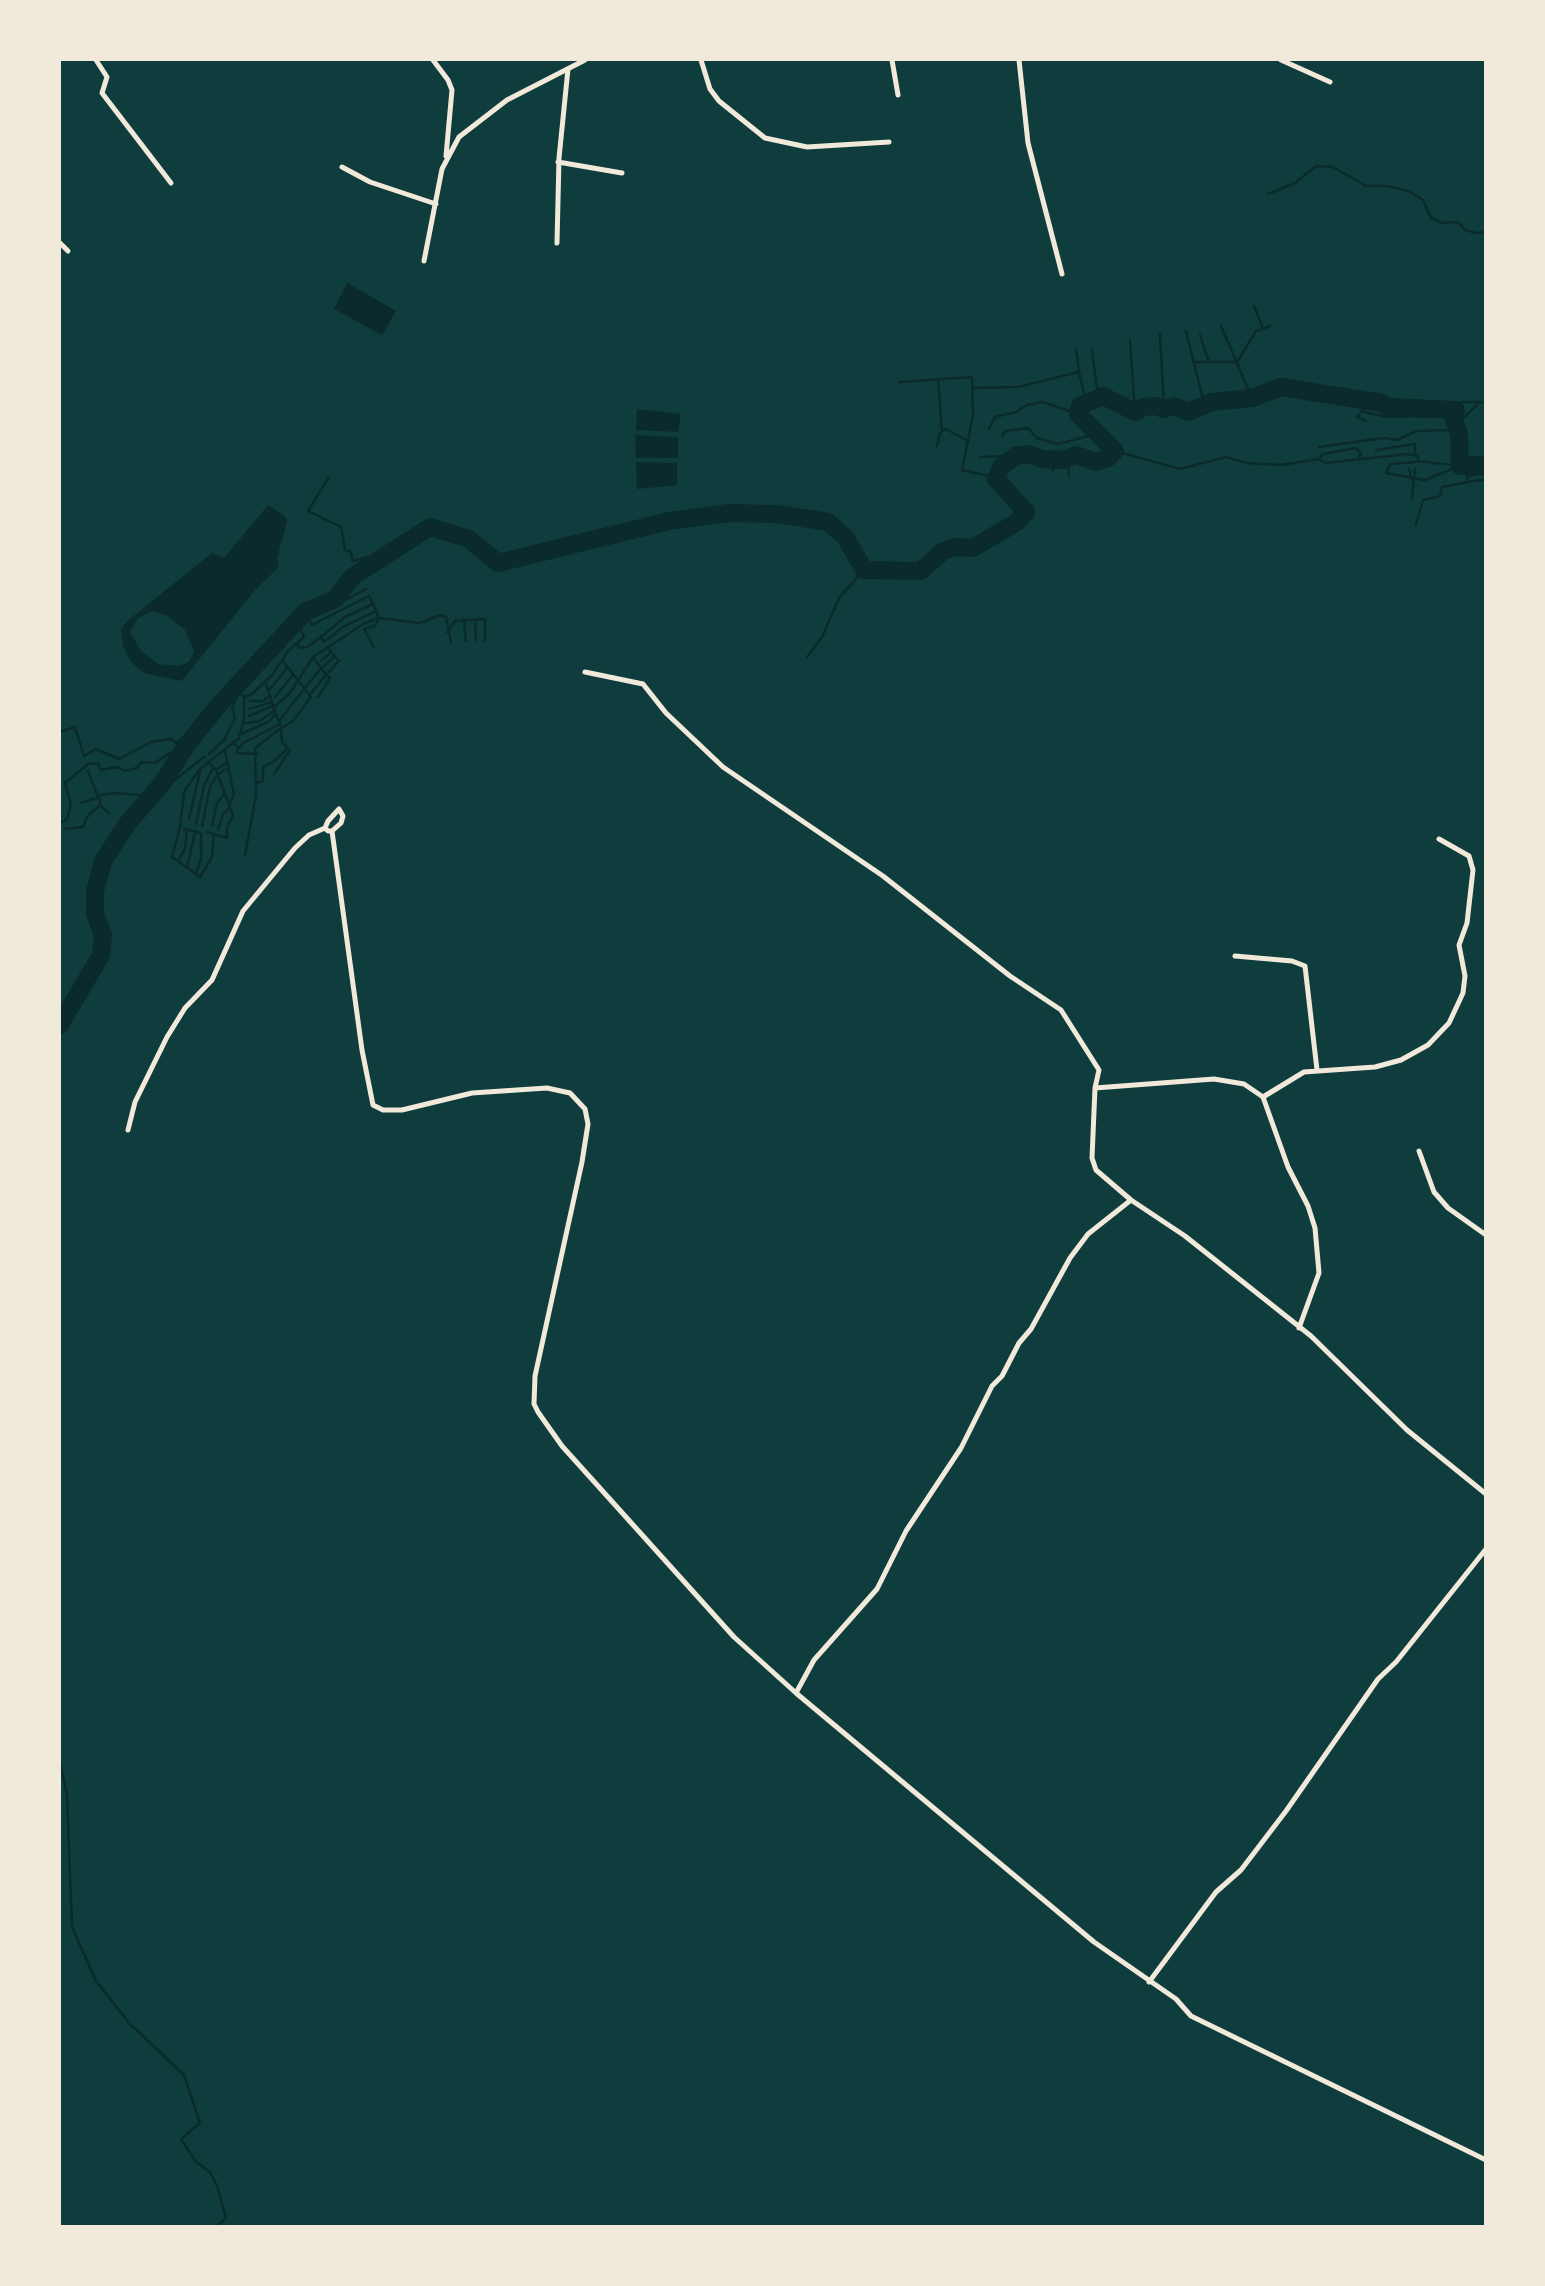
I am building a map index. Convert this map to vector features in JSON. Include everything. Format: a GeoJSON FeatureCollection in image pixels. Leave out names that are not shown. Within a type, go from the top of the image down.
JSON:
{"type":"FeatureCollection","features":[{"type":"Feature","properties":{"kind":"street"},"geometry":{"type":"LineString","coordinates":[[96,60],[107,77],[103,93],[171,183]]}},
{"type":"Feature","properties":{"kind":"street"},"geometry":{"type":"LineString","coordinates":[[424,261],[446,158],[452,90],[433,60]]}},
{"type":"Feature","properties":{"kind":"street"},"geometry":{"type":"LineString","coordinates":[[446,158],[459,137],[507,100],[584,60]]}},
{"type":"Feature","properties":{"kind":"street"},"geometry":{"type":"LineString","coordinates":[[701,60],[710,89],[719,101],[765,138],[807,147],[889,142]]}},
{"type":"Feature","properties":{"kind":"street"},"geometry":{"type":"LineString","coordinates":[[892,60],[898,95]]}},
{"type":"Feature","properties":{"kind":"street"},"geometry":{"type":"LineString","coordinates":[[1019,60],[1028,143],[1062,274]]}},
{"type":"Feature","properties":{"kind":"street"},"geometry":{"type":"LineString","coordinates":[[1281,60],[1330,82]]}},
{"type":"Feature","properties":{"kind":"street"},"geometry":{"type":"LineString","coordinates":[[557,243],[558,162],[568,69]]}},
{"type":"Feature","properties":{"kind":"street"},"geometry":{"type":"LineString","coordinates":[[558,162],[622,173]]}},
{"type":"Feature","properties":{"kind":"street"},"geometry":{"type":"LineString","coordinates":[[342,167],[370,182],[436,204]]}},
{"type":"Feature","properties":{"kind":"street"},"geometry":{"type":"LineString","coordinates":[[60,243],[68,251]]}},
{"type":"Feature","properties":{"kind":"street"},"geometry":{"type":"LineString","coordinates":[[585,672],[643,684],[666,713],[723,767],[883,876],[1010,976],[1061,1010],[1099,1070],[1095,1088],[1092,1158],[1096,1170],[1131,1200],[1201,1249],[1299,1328],[1407,1430],[1484,1492],[1486,1484]]}},
{"type":"Feature","properties":{"kind":"street"},"geometry":{"type":"LineString","coordinates":[[128,1130],[135,1102],[167,1037],[185,1008],[212,980],[243,911],[295,848],[309,835],[325,828],[333,812],[339,809],[343,816],[332,831],[362,1050],[373,1105],[383,1110],[402,1110],[472,1093],[547,1088],[570,1093],[585,1109],[588,1124],[582,1162],[535,1376],[534,1404],[562,1446],[734,1637],[796,1693],[1094,1942],[1176,1999],[1191,2016],[1486,2160]]}},
{"type":"Feature","properties":{"kind":"street"},"geometry":{"type":"LineString","coordinates":[[325,828],[332,831]]}},
{"type":"Feature","properties":{"kind":"street"},"geometry":{"type":"LineString","coordinates":[[1263,1097],[1292,1077],[1317,1070],[1376,1067],[1401,1060],[1428,1045],[1450,1023],[1464,993],[1465,976],[1459,945],[1469,914],[1474,870],[1469,856],[1440,839]]}},
{"type":"Feature","properties":{"kind":"street"},"geometry":{"type":"LineString","coordinates":[[1235,956],[1292,961],[1305,966],[1317,1070]]}},
{"type":"Feature","properties":{"kind":"street"},"geometry":{"type":"LineString","coordinates":[[1095,1088],[1213,1079],[1244,1084],[1263,1097],[1315,1228],[1319,1273],[1299,1328]]}},
{"type":"Feature","properties":{"kind":"street"},"geometry":{"type":"LineString","coordinates":[[1419,1151],[1434,1192],[1448,1209],[1486,1235]]}},
{"type":"Feature","properties":{"kind":"street"},"geometry":{"type":"LineString","coordinates":[[796,1693],[814,1660],[877,1589],[906,1531],[961,1448],[992,1386],[1002,1376],[1019,1343],[1031,1329],[1070,1258],[1088,1234],[1131,1200]]}},
{"type":"Feature","properties":{"kind":"street"},"geometry":{"type":"LineString","coordinates":[[1149,1982],[1210,1900],[1241,1870],[1286,1811],[1378,1679],[1396,1662],[1486,1549]]}},
{"type":"Feature","properties":{"kind":"water"},"geometry":{"type":"Polygon","coordinates":[[[347,283],[396,311],[382,335],[334,309],[347,283]]]}},
{"type":"Feature","properties":{"kind":"water"},"geometry":{"type":"Polygon","coordinates":[[[637,409],[681,414],[678,432],[636,430],[637,409]]]}},
{"type":"Feature","properties":{"kind":"water"},"geometry":{"type":"Polygon","coordinates":[[[635,435],[678,437],[678,458],[636,458],[635,435]]]}},
{"type":"Feature","properties":{"kind":"water"},"geometry":{"type":"Polygon","coordinates":[[[636,462],[677,463],[677,485],[637,489],[636,462]]]}},
{"type":"Feature","properties":{"kind":"water"},"geometry":{"type":"Polygon","coordinates":[[[268,505],[286,517],[277,558],[279,567],[256,589],[185,677],[181,681],[144,673],[131,662],[123,646],[121,630],[126,622],[212,553],[224,558],[268,505]],[[152,611],[138,618],[130,632],[141,651],[158,664],[179,666],[189,662],[194,651],[185,630],[166,615],[152,611]]]}},
{"type":"Feature","properties":{"kind":"waterway"},"geometry":{"type":"LineString","coordinates":[[1268,194],[1295,183],[1316,166],[1333,167],[1366,186],[1387,186],[1409,191],[1423,200],[1431,218],[1443,223],[1458,222],[1465,230],[1486,232]]}},
{"type":"Feature","properties":{"kind":"waterway"},"geometry":{"type":"LineString","coordinates":[[1254,306],[1263,329]]}},
{"type":"Feature","properties":{"kind":"waterway"},"geometry":{"type":"LineString","coordinates":[[1221,326],[1252,398]]}},
{"type":"Feature","properties":{"kind":"waterway"},"geometry":{"type":"LineString","coordinates":[[1195,362],[1237,362],[1256,331],[1270,326]]}},
{"type":"Feature","properties":{"kind":"waterway"},"geometry":{"type":"LineString","coordinates":[[1186,331],[1205,407]]}},
{"type":"Feature","properties":{"kind":"waterway"},"geometry":{"type":"LineString","coordinates":[[1160,334],[1164,409]]}},
{"type":"Feature","properties":{"kind":"waterway"},"geometry":{"type":"LineString","coordinates":[[1200,335],[1209,362]]}},
{"type":"Feature","properties":{"kind":"waterway"},"geometry":{"type":"LineString","coordinates":[[1130,340],[1135,412]]}},
{"type":"Feature","properties":{"kind":"waterway"},"geometry":{"type":"LineString","coordinates":[[1076,349],[1079,370]]}},
{"type":"Feature","properties":{"kind":"waterway"},"geometry":{"type":"LineString","coordinates":[[1092,350],[1098,397]]}},
{"type":"Feature","properties":{"kind":"waterway"},"geometry":{"type":"LineString","coordinates":[[972,388],[1018,387],[1079,372],[1086,402]]}},
{"type":"Feature","properties":{"kind":"waterway"},"geometry":{"type":"LineString","coordinates":[[899,382],[972,377],[973,415],[962,470],[988,476],[998,474]]}},
{"type":"Feature","properties":{"kind":"waterway"},"geometry":{"type":"LineString","coordinates":[[938,379],[942,431]]}},
{"type":"Feature","properties":{"kind":"waterway"},"geometry":{"type":"LineString","coordinates":[[60,1025],[101,955],[103,935],[95,914],[95,891],[103,861],[127,824],[161,785],[186,746],[218,706],[305,612],[335,599],[352,577],[430,527],[469,539],[498,563],[669,521],[729,513],[776,514],[828,522],[846,538],[864,570],[921,571],[943,551],[955,547],[973,548],[1017,522],[1026,512],[996,479],[1001,467],[1015,456],[1028,454],[1042,459],[1062,460],[1076,455],[1096,462],[1108,458],[1115,451],[1078,414],[1080,406],[1103,396],[1135,412],[1143,407],[1155,406],[1164,409],[1174,406],[1189,412],[1212,402],[1252,398],[1281,387],[1382,403],[1388,407],[1456,410],[1454,420],[1459,434],[1460,466],[1486,465]]}},
{"type":"Feature","properties":{"kind":"waterway"},"geometry":{"type":"LineString","coordinates":[[989,429],[995,417],[1016,412],[1027,405],[1043,402],[1069,411],[1079,410]]}},
{"type":"Feature","properties":{"kind":"waterway"},"geometry":{"type":"LineString","coordinates":[[1366,421],[1357,417],[1369,402]]}},
{"type":"Feature","properties":{"kind":"waterway"},"geometry":{"type":"LineString","coordinates":[[1456,410],[1462,402],[1480,402]]}},
{"type":"Feature","properties":{"kind":"waterway"},"geometry":{"type":"LineString","coordinates":[[1361,411],[1386,417],[1449,415],[1451,430],[1480,402],[1486,403]]}},
{"type":"Feature","properties":{"kind":"waterway"},"geometry":{"type":"LineString","coordinates":[[1002,436],[1005,431],[1028,428],[1037,438],[1058,444],[1096,434]]}},
{"type":"Feature","properties":{"kind":"waterway"},"geometry":{"type":"LineString","coordinates":[[937,446],[940,433],[946,429],[968,441]]}},
{"type":"Feature","properties":{"kind":"waterway"},"geometry":{"type":"LineString","coordinates":[[1319,447],[1384,438],[1397,440],[1417,431],[1451,430],[1454,440],[1459,439]]}},
{"type":"Feature","properties":{"kind":"waterway"},"geometry":{"type":"LineString","coordinates":[[1376,450],[1415,444],[1415,454]]}},
{"type":"Feature","properties":{"kind":"waterway"},"geometry":{"type":"LineString","coordinates":[[1319,459],[1323,454],[1356,448],[1361,453],[1359,459]]}},
{"type":"Feature","properties":{"kind":"waterway"},"geometry":{"type":"LineString","coordinates":[[1115,451],[1180,469],[1226,457],[1247,463],[1280,465],[1319,459],[1326,463],[1408,454],[1418,456],[1418,461],[1460,466]]}},
{"type":"Feature","properties":{"kind":"waterway"},"geometry":{"type":"LineString","coordinates":[[980,457],[1015,456]]}},
{"type":"Feature","properties":{"kind":"waterway"},"geometry":{"type":"LineString","coordinates":[[1069,476],[1068,466],[1072,456]]}},
{"type":"Feature","properties":{"kind":"waterway"},"geometry":{"type":"LineString","coordinates":[[1460,457],[1486,457]]}},
{"type":"Feature","properties":{"kind":"waterway"},"geometry":{"type":"LineString","coordinates":[[1053,470],[1055,459]]}},
{"type":"Feature","properties":{"kind":"waterway"},"geometry":{"type":"LineString","coordinates":[[1416,462],[1390,464],[1386,473],[1425,480],[1457,467]]}},
{"type":"Feature","properties":{"kind":"waterway"},"geometry":{"type":"LineString","coordinates":[[1466,466],[1468,482],[1486,479]]}},
{"type":"Feature","properties":{"kind":"waterway"},"geometry":{"type":"LineString","coordinates":[[1409,468],[1412,480]]}},
{"type":"Feature","properties":{"kind":"waterway"},"geometry":{"type":"LineString","coordinates":[[1412,498],[1415,469]]}},
{"type":"Feature","properties":{"kind":"waterway"},"geometry":{"type":"LineString","coordinates":[[1467,476],[1486,473]]}},
{"type":"Feature","properties":{"kind":"waterway"},"geometry":{"type":"LineString","coordinates":[[329,477],[308,511],[341,527],[345,550],[350,551],[353,561],[372,556],[379,558]]}},
{"type":"Feature","properties":{"kind":"waterway"},"geometry":{"type":"LineString","coordinates":[[1416,525],[1423,500],[1440,496],[1442,487],[1468,482]]}},
{"type":"Feature","properties":{"kind":"waterway"},"geometry":{"type":"LineString","coordinates":[[807,657],[822,637],[839,598],[864,570]]}},
{"type":"Feature","properties":{"kind":"waterway"},"geometry":{"type":"LineString","coordinates":[[309,619],[366,589]]}},
{"type":"Feature","properties":{"kind":"waterway"},"geometry":{"type":"LineString","coordinates":[[244,697],[252,694],[273,674],[288,651],[304,637],[300,628],[309,619],[312,625],[369,596],[373,604]]}},
{"type":"Feature","properties":{"kind":"waterway"},"geometry":{"type":"LineString","coordinates":[[321,637],[345,617],[373,604],[376,611]]}},
{"type":"Feature","properties":{"kind":"waterway"},"geometry":{"type":"LineString","coordinates":[[297,645],[300,648],[307,647],[321,637],[324,642],[343,627],[376,611],[379,618],[375,626],[364,629],[374,647]]}},
{"type":"Feature","properties":{"kind":"waterway"},"geometry":{"type":"LineString","coordinates":[[273,708],[290,693],[313,657],[365,623],[379,618],[420,623],[440,615],[446,617],[451,642]]}},
{"type":"Feature","properties":{"kind":"waterway"},"geometry":{"type":"LineString","coordinates":[[447,632],[455,621],[485,619],[485,641]]}},
{"type":"Feature","properties":{"kind":"waterway"},"geometry":{"type":"LineString","coordinates":[[464,621],[466,641]]}},
{"type":"Feature","properties":{"kind":"waterway"},"geometry":{"type":"LineString","coordinates":[[475,623],[476,640]]}},
{"type":"Feature","properties":{"kind":"waterway"},"geometry":{"type":"LineString","coordinates":[[313,657],[326,675],[339,661],[327,647]]}},
{"type":"Feature","properties":{"kind":"waterway"},"geometry":{"type":"LineString","coordinates":[[321,661],[331,652]]}},
{"type":"Feature","properties":{"kind":"waterway"},"geometry":{"type":"LineString","coordinates":[[323,667],[335,656]]}},
{"type":"Feature","properties":{"kind":"waterway"},"geometry":{"type":"LineString","coordinates":[[274,774],[290,750],[282,742],[281,728],[292,722],[311,697],[282,660]]}},
{"type":"Feature","properties":{"kind":"waterway"},"geometry":{"type":"LineString","coordinates":[[269,690],[287,668]]}},
{"type":"Feature","properties":{"kind":"waterway"},"geometry":{"type":"LineString","coordinates":[[279,721],[321,668]]}},
{"type":"Feature","properties":{"kind":"waterway"},"geometry":{"type":"LineString","coordinates":[[275,697],[293,675]]}},
{"type":"Feature","properties":{"kind":"waterway"},"geometry":{"type":"LineString","coordinates":[[310,694],[326,675],[330,678],[318,697]]}},
{"type":"Feature","properties":{"kind":"waterway"},"geometry":{"type":"LineString","coordinates":[[245,855],[256,795],[255,748],[281,728],[265,681]]}},
{"type":"Feature","properties":{"kind":"waterway"},"geometry":{"type":"LineString","coordinates":[[214,834],[212,857],[200,877],[172,857],[180,827],[184,792],[199,770],[239,738],[244,719],[244,697],[235,688]]}},
{"type":"Feature","properties":{"kind":"waterway"},"geometry":{"type":"LineString","coordinates":[[209,754],[224,740],[235,718],[232,708],[239,693]]}},
{"type":"Feature","properties":{"kind":"waterway"},"geometry":{"type":"LineString","coordinates":[[250,701],[263,701],[270,696]]}},
{"type":"Feature","properties":{"kind":"waterway"},"geometry":{"type":"LineString","coordinates":[[249,709],[272,702]]}},
{"type":"Feature","properties":{"kind":"waterway"},"geometry":{"type":"LineString","coordinates":[[249,716],[272,706]]}},
{"type":"Feature","properties":{"kind":"waterway"},"geometry":{"type":"LineString","coordinates":[[242,724],[260,721],[274,711]]}},
{"type":"Feature","properties":{"kind":"waterway"},"geometry":{"type":"LineString","coordinates":[[239,735],[268,722],[275,715]]}},
{"type":"Feature","properties":{"kind":"waterway"},"geometry":{"type":"LineString","coordinates":[[60,732],[75,727],[84,756],[96,749],[119,759],[151,742],[171,739],[177,743],[200,722]]}},
{"type":"Feature","properties":{"kind":"waterway"},"geometry":{"type":"LineString","coordinates":[[239,748],[243,743],[280,724]]}},
{"type":"Feature","properties":{"kind":"waterway"},"geometry":{"type":"LineString","coordinates":[[234,744],[239,748],[236,753],[257,754]]}},
{"type":"Feature","properties":{"kind":"waterway"},"geometry":{"type":"LineString","coordinates":[[60,823],[67,819],[71,805],[65,783],[88,764],[98,763],[101,770],[117,767],[125,771],[137,768],[142,762],[155,763],[182,745],[186,746]]}},
{"type":"Feature","properties":{"kind":"waterway"},"geometry":{"type":"LineString","coordinates":[[256,783],[263,781],[263,767],[287,749]]}},
{"type":"Feature","properties":{"kind":"waterway"},"geometry":{"type":"LineString","coordinates":[[225,751],[234,795],[229,805]]}},
{"type":"Feature","properties":{"kind":"waterway"},"geometry":{"type":"LineString","coordinates":[[161,785],[166,787],[204,757]]}},
{"type":"Feature","properties":{"kind":"waterway"},"geometry":{"type":"LineString","coordinates":[[207,832],[227,838],[227,827],[233,815],[216,770],[209,763]]}},
{"type":"Feature","properties":{"kind":"waterway"},"geometry":{"type":"LineString","coordinates":[[216,770],[226,763]]}},
{"type":"Feature","properties":{"kind":"waterway"},"geometry":{"type":"LineString","coordinates":[[196,824],[204,786],[213,768]]}},
{"type":"Feature","properties":{"kind":"waterway"},"geometry":{"type":"LineString","coordinates":[[202,826],[210,787],[217,775],[228,768]]}},
{"type":"Feature","properties":{"kind":"waterway"},"geometry":{"type":"LineString","coordinates":[[88,771],[98,797]]}},
{"type":"Feature","properties":{"kind":"waterway"},"geometry":{"type":"LineString","coordinates":[[189,819],[200,771]]}},
{"type":"Feature","properties":{"kind":"waterway"},"geometry":{"type":"LineString","coordinates":[[109,813],[100,805],[100,795],[115,793],[151,796]]}},
{"type":"Feature","properties":{"kind":"waterway"},"geometry":{"type":"LineString","coordinates":[[212,826],[217,803],[224,794]]}},
{"type":"Feature","properties":{"kind":"waterway"},"geometry":{"type":"LineString","coordinates":[[81,803],[97,798]]}},
{"type":"Feature","properties":{"kind":"waterway"},"geometry":{"type":"LineString","coordinates":[[65,829],[83,827],[87,817],[100,805]]}},
{"type":"Feature","properties":{"kind":"waterway"},"geometry":{"type":"LineString","coordinates":[[218,830],[223,814],[229,808]]}},
{"type":"Feature","properties":{"kind":"waterway"},"geometry":{"type":"LineString","coordinates":[[184,829],[201,833],[201,859],[196,874]]}},
{"type":"Feature","properties":{"kind":"waterway"},"geometry":{"type":"LineString","coordinates":[[178,861],[185,849],[187,830]]}},
{"type":"Feature","properties":{"kind":"waterway"},"geometry":{"type":"LineString","coordinates":[[187,868],[195,832]]}},
{"type":"Feature","properties":{"kind":"waterway"},"geometry":{"type":"LineString","coordinates":[[60,1763],[67,1795],[72,1927],[96,1981],[129,2023],[184,2075],[200,2123],[181,2139],[196,2162],[210,2172],[217,2186],[226,2218],[217,2226]]}}]}
